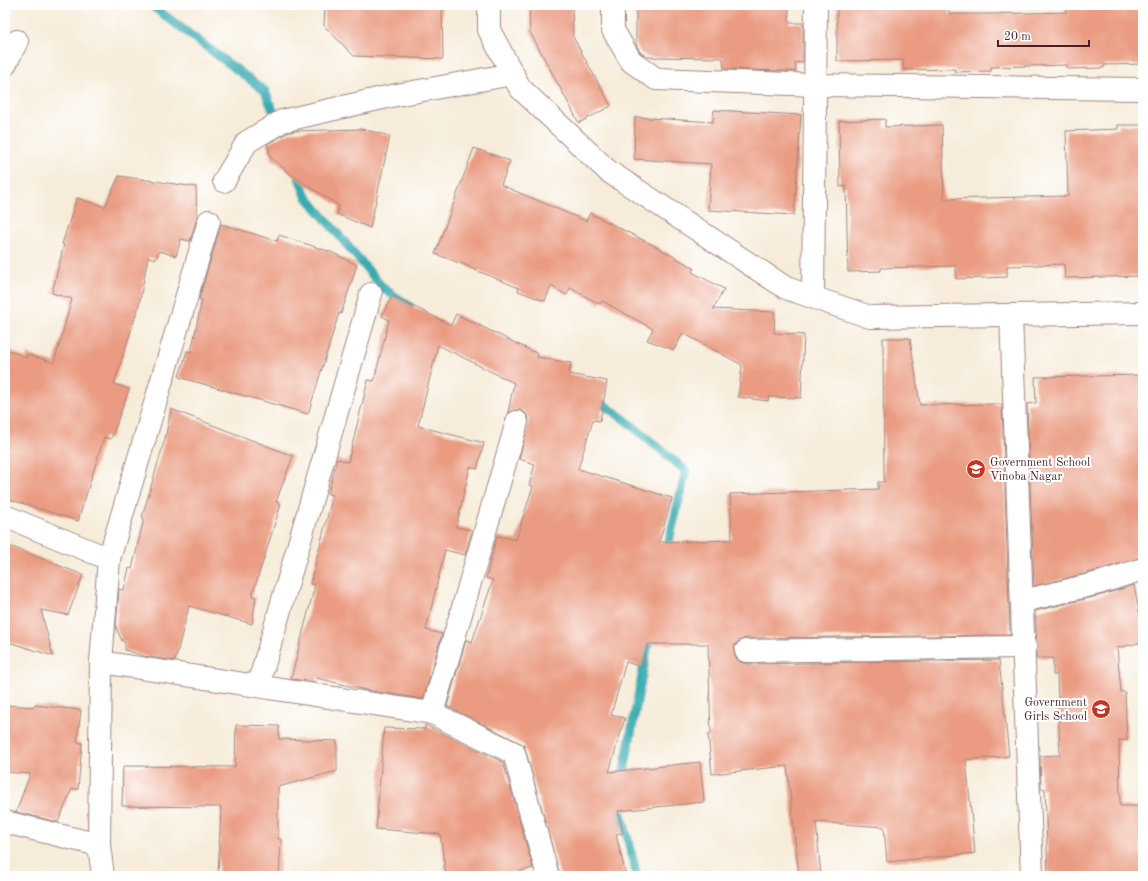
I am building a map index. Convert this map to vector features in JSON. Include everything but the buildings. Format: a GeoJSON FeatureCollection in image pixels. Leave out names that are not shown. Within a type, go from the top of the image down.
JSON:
{"type":"FeatureCollection","features":[{"type":"Feature","properties":{"kind":"street"},"geometry":{"type":"LineString","coordinates":[[490,5],[490,30],[520,88],[608,171],[786,288],[870,317],[1143,313]]}},
{"type":"Feature","properties":{"kind":"street"},"geometry":{"type":"LineString","coordinates":[[612,5],[613,30],[631,60],[656,79],[816,85],[1143,89]]}},
{"type":"Feature","properties":{"kind":"street"},"geometry":{"type":"LineString","coordinates":[[813,297],[816,5]]}},
{"type":"Feature","properties":{"kind":"street"},"geometry":{"type":"LineString","coordinates":[[5,65],[17,41]]}},
{"type":"Feature","properties":{"kind":"street"},"geometry":{"type":"LineString","coordinates":[[224,181],[247,142],[282,121],[392,96],[513,74]]}},
{"type":"Feature","properties":{"kind":"street"},"geometry":{"type":"LineString","coordinates":[[103,876],[99,845],[101,662],[109,559],[210,221]]}},
{"type":"Feature","properties":{"kind":"street"},"geometry":{"type":"LineString","coordinates":[[258,686],[371,294]]}},
{"type":"Feature","properties":{"kind":"street"},"geometry":{"type":"LineString","coordinates":[[1011,315],[1025,647],[1032,876]]}},
{"type":"Feature","properties":{"kind":"street"},"geometry":{"type":"LineString","coordinates":[[432,713],[517,422]]}},
{"type":"Feature","properties":{"kind":"street"},"geometry":{"type":"LineString","coordinates":[[5,516],[109,559]]}},
{"type":"Feature","properties":{"kind":"street"},"geometry":{"type":"LineString","coordinates":[[1023,601],[1099,583],[1143,569]]}},
{"type":"Feature","properties":{"kind":"street"},"geometry":{"type":"LineString","coordinates":[[746,651],[1025,647]]}},
{"type":"Feature","properties":{"kind":"street"},"geometry":{"type":"LineString","coordinates":[[101,662],[432,713],[514,753],[548,876]]}},
{"type":"Feature","properties":{"kind":"street"},"geometry":{"type":"LineString","coordinates":[[5,822],[99,845]]}},
{"type":"Feature","properties":{"kind":"waterway"},"geometry":{"type":"LineString","coordinates":[[151,5],[265,91],[278,123]]}},
{"type":"Feature","properties":{"kind":"waterway"},"geometry":{"type":"LineString","coordinates":[[296,170],[306,196],[383,288],[409,306]]}},
{"type":"Feature","properties":{"kind":"waterway"},"geometry":{"type":"LineString","coordinates":[[593,397],[624,419],[686,471],[666,553]]}},
{"type":"Feature","properties":{"kind":"waterway"},"geometry":{"type":"LineString","coordinates":[[622,781],[650,633]]}},
{"type":"Feature","properties":{"kind":"waterway"},"geometry":{"type":"LineString","coordinates":[[618,800],[637,876]]}},
{"type":"Feature","properties":{"kind":"place","name":"Government School Vinoba Nagar"},"geometry":{"type":"Point","coordinates":[976,469]}},
{"type":"Feature","properties":{"kind":"place","name":"Government Girls School"},"geometry":{"type":"Point","coordinates":[1101,709]}}]}
